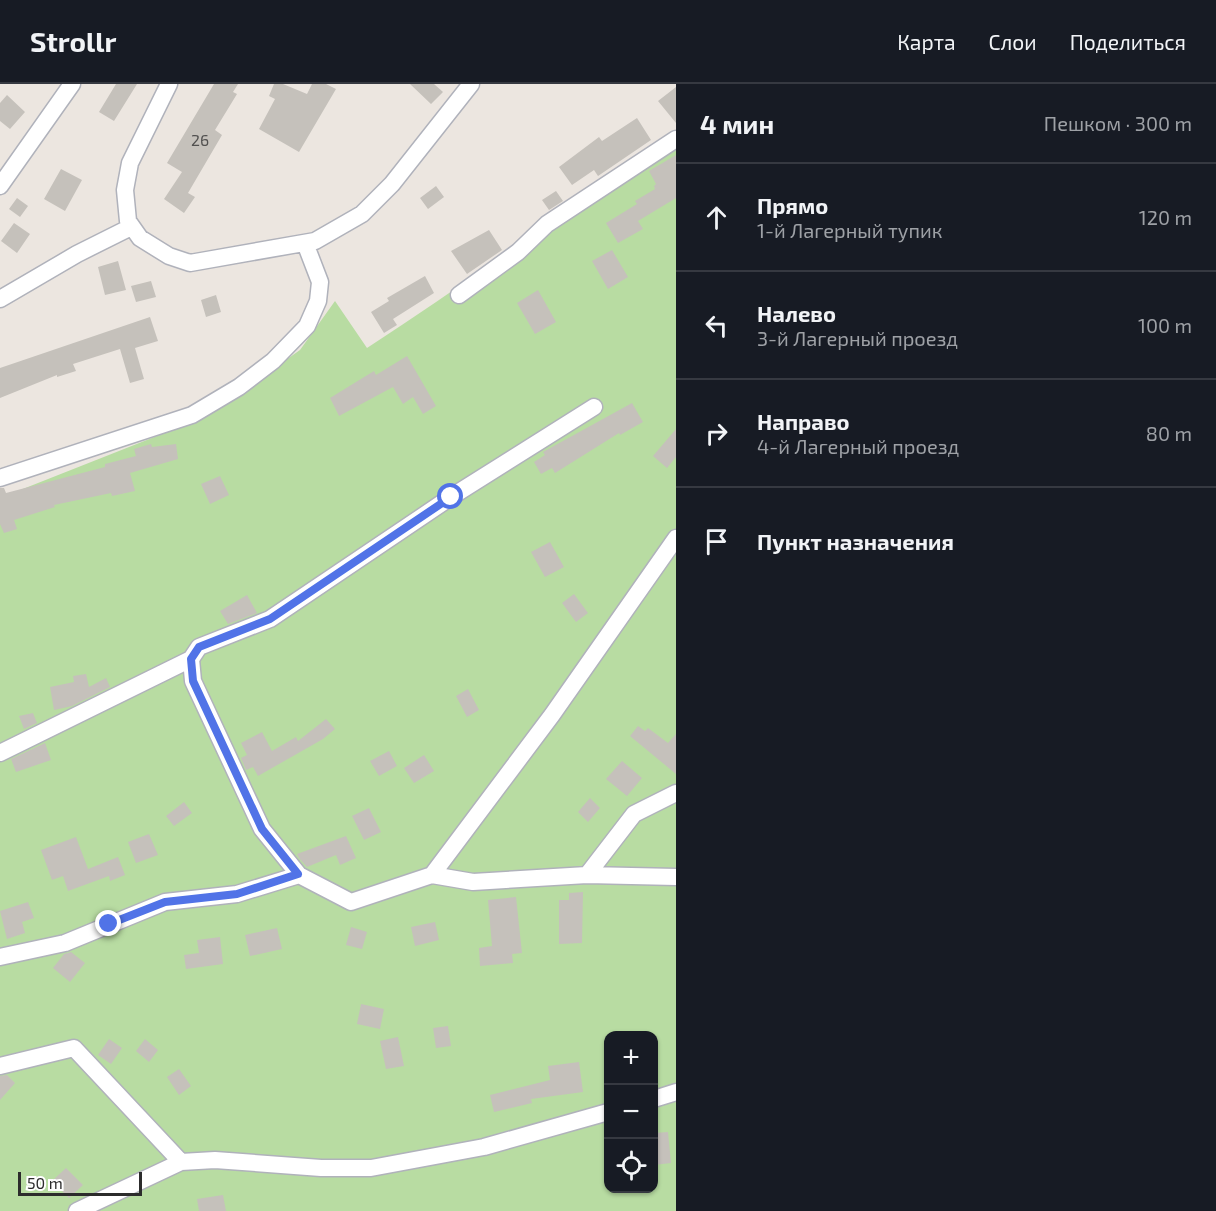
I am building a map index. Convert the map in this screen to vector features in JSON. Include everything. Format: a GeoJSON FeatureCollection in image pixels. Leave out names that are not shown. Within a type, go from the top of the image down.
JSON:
{"type":"FeatureCollection","features":[{"type":"Feature","properties":{"kind":"street"},"geometry":{"type":"LineString","coordinates":[[0,186],[72,84]]}},
{"type":"Feature","properties":{"kind":"street"},"geometry":{"type":"LineString","coordinates":[[169,84],[130,163],[125,189],[131,227],[140,238],[159,250],[190,263],[315,241],[362,214],[392,184],[471,84]]}},
{"type":"Feature","properties":{"kind":"street"},"geometry":{"type":"LineString","coordinates":[[459,295],[518,252],[547,224],[676,139]]}},
{"type":"Feature","properties":{"kind":"street"},"geometry":{"type":"LineString","coordinates":[[0,299],[77,254],[131,227]]}},
{"type":"Feature","properties":{"kind":"street"},"geometry":{"type":"LineString","coordinates":[[0,478],[192,415],[238,387],[273,361],[306,326],[318,301],[320,282],[305,243]]}},
{"type":"Feature","properties":{"kind":"street"},"geometry":{"type":"LineString","coordinates":[[0,753],[195,653],[270,619],[451,497],[594,407]]}},
{"type":"Feature","properties":{"kind":"street"},"geometry":{"type":"LineString","coordinates":[[432,875],[552,715],[676,538]]}},
{"type":"Feature","properties":{"kind":"street"},"geometry":{"type":"LineString","coordinates":[[195,653],[193,681],[262,829],[298,874],[351,902],[432,875],[473,882],[587,875],[676,877]]}},
{"type":"Feature","properties":{"kind":"street"},"geometry":{"type":"LineString","coordinates":[[587,875],[634,814],[676,793]]}},
{"type":"Feature","properties":{"kind":"street"},"geometry":{"type":"LineString","coordinates":[[0,957],[65,943],[165,902],[237,894],[298,874]]}},
{"type":"Feature","properties":{"kind":"street"},"geometry":{"type":"LineString","coordinates":[[0,1066],[74,1048],[181,1162]]}},
{"type":"Feature","properties":{"kind":"street"},"geometry":{"type":"LineString","coordinates":[[658,1098],[676,1092]]}},
{"type":"Feature","properties":{"kind":"street"},"geometry":{"type":"LineString","coordinates":[[77,1211],[181,1162],[215,1161],[321,1168],[371,1168],[484,1147],[604,1113]]}},
{"type":"Feature","properties":{"kind":"green space"},"geometry":{"type":"Polygon","coordinates":[[[676,134],[676,1211],[0,1211],[0,498],[205,417],[300,350],[335,301],[367,348],[676,134]]]}},
{"type":"Feature","properties":{"kind":"building"},"geometry":{"type":"Polygon","coordinates":[[[116,84],[137,84],[114,121],[99,112],[116,84]]]}},
{"type":"Feature","properties":{"kind":"building"},"geometry":{"type":"Polygon","coordinates":[[[214,84],[238,84],[233,92],[237,94],[215,130],[222,135],[188,193],[195,197],[184,213],[164,199],[182,172],[167,163],[214,84]]]}},
{"type":"Feature","properties":{"kind":"building"},"geometry":{"type":"Polygon","coordinates":[[[274,84],[283,84],[307,94],[312,84],[326,84],[336,89],[299,152],[259,129],[275,99],[269,96],[274,84]]]}},
{"type":"Feature","properties":{"kind":"building"},"geometry":{"type":"Polygon","coordinates":[[[410,84],[434,84],[443,92],[431,104],[410,84]]]}},
{"type":"Feature","properties":{"kind":"building"},"geometry":{"type":"Polygon","coordinates":[[[676,87],[676,123],[658,101],[676,87]]]}},
{"type":"Feature","properties":{"kind":"building"},"geometry":{"type":"Polygon","coordinates":[[[7,95],[25,112],[10,129],[0,121],[0,103],[7,95]]]}},
{"type":"Feature","properties":{"kind":"building"},"geometry":{"type":"Polygon","coordinates":[[[637,118],[651,140],[598,176],[594,170],[572,185],[559,167],[599,137],[602,141],[637,118]]]}},
{"type":"Feature","properties":{"kind":"building"},"geometry":{"type":"Polygon","coordinates":[[[676,155],[676,198],[638,221],[643,229],[618,243],[606,223],[637,204],[635,201],[655,189],[656,184],[649,171],[676,155]]]}},
{"type":"Feature","properties":{"kind":"building"},"geometry":{"type":"Polygon","coordinates":[[[61,169],[82,180],[65,211],[44,199],[61,169]]]}},
{"type":"Feature","properties":{"kind":"building"},"geometry":{"type":"Polygon","coordinates":[[[436,186],[444,197],[428,209],[420,198],[436,186]]]}},
{"type":"Feature","properties":{"kind":"building"},"geometry":{"type":"Polygon","coordinates":[[[556,191],[563,201],[549,210],[542,200],[556,191]]]}},
{"type":"Feature","properties":{"kind":"building"},"geometry":{"type":"Polygon","coordinates":[[[17,198],[28,206],[20,217],[9,209],[17,198]]]}},
{"type":"Feature","properties":{"kind":"building"},"geometry":{"type":"Polygon","coordinates":[[[14,223],[30,234],[17,253],[1,241],[14,223]]]}},
{"type":"Feature","properties":{"kind":"building"},"geometry":{"type":"Polygon","coordinates":[[[489,230],[502,250],[467,274],[451,251],[489,230]]]}},
{"type":"Feature","properties":{"kind":"building"},"geometry":{"type":"Polygon","coordinates":[[[612,250],[628,277],[608,289],[592,261],[612,250]]]}},
{"type":"Feature","properties":{"kind":"building"},"geometry":{"type":"Polygon","coordinates":[[[118,261],[126,290],[105,295],[98,267],[118,261]]]}},
{"type":"Feature","properties":{"kind":"building"},"geometry":{"type":"Polygon","coordinates":[[[425,276],[434,293],[393,319],[397,325],[384,333],[371,312],[389,301],[387,298],[425,276]]]}},
{"type":"Feature","properties":{"kind":"building"},"geometry":{"type":"Polygon","coordinates":[[[151,281],[156,297],[136,302],[131,286],[151,281]]]}},
{"type":"Feature","properties":{"kind":"building"},"geometry":{"type":"Polygon","coordinates":[[[538,290],[556,322],[535,334],[517,303],[538,290]]]}},
{"type":"Feature","properties":{"kind":"building"},"geometry":{"type":"Polygon","coordinates":[[[216,295],[221,312],[206,317],[201,300],[216,295]]]}},
{"type":"Feature","properties":{"kind":"building"},"geometry":{"type":"Polygon","coordinates":[[[150,317],[158,341],[135,348],[144,379],[130,383],[120,349],[73,364],[76,371],[57,377],[57,375],[0,398],[0,368],[150,317]]]}},
{"type":"Feature","properties":{"kind":"building"},"geometry":{"type":"Polygon","coordinates":[[[407,356],[436,406],[423,414],[413,397],[403,404],[393,387],[339,416],[330,398],[374,371],[376,375],[407,356]]]}},
{"type":"Feature","properties":{"kind":"building"},"geometry":{"type":"Polygon","coordinates":[[[632,403],[643,422],[620,435],[619,433],[555,473],[552,468],[541,474],[534,462],[545,455],[543,452],[632,403]]]}},
{"type":"Feature","properties":{"kind":"building"},"geometry":{"type":"Polygon","coordinates":[[[676,429],[676,457],[667,468],[653,456],[676,429]]]}},
{"type":"Feature","properties":{"kind":"building"},"geometry":{"type":"Polygon","coordinates":[[[151,444],[152,447],[176,444],[178,459],[130,473],[135,491],[112,496],[111,493],[54,505],[55,507],[14,520],[17,529],[4,533],[0,524],[0,488],[4,488],[6,493],[105,467],[105,464],[136,456],[134,449],[151,444]]]}},
{"type":"Feature","properties":{"kind":"building"},"geometry":{"type":"Polygon","coordinates":[[[220,476],[229,495],[210,504],[201,484],[220,476]]]}},
{"type":"Feature","properties":{"kind":"building"},"geometry":{"type":"Polygon","coordinates":[[[550,542],[564,567],[545,577],[531,552],[550,542]]]}},
{"type":"Feature","properties":{"kind":"building"},"geometry":{"type":"Polygon","coordinates":[[[574,594],[588,613],[576,622],[562,603],[574,594]]]}},
{"type":"Feature","properties":{"kind":"building"},"geometry":{"type":"Polygon","coordinates":[[[247,595],[257,613],[228,624],[220,611],[247,595]]]}},
{"type":"Feature","properties":{"kind":"building"},"geometry":{"type":"Polygon","coordinates":[[[86,674],[89,687],[106,678],[110,687],[72,706],[54,710],[50,687],[74,682],[73,676],[86,674]]]}},
{"type":"Feature","properties":{"kind":"building"},"geometry":{"type":"Polygon","coordinates":[[[468,689],[479,710],[467,717],[456,696],[468,689]]]}},
{"type":"Feature","properties":{"kind":"building"},"geometry":{"type":"Polygon","coordinates":[[[33,713],[37,723],[24,729],[19,716],[33,713]]]}},
{"type":"Feature","properties":{"kind":"building"},"geometry":{"type":"Polygon","coordinates":[[[326,719],[335,729],[323,739],[258,776],[253,767],[246,770],[241,758],[247,755],[241,743],[262,732],[272,751],[296,737],[298,741],[326,719]]]}},
{"type":"Feature","properties":{"kind":"building"},"geometry":{"type":"Polygon","coordinates":[[[638,726],[645,731],[648,728],[668,743],[676,734],[676,774],[630,736],[638,726]]]}},
{"type":"Feature","properties":{"kind":"building"},"geometry":{"type":"Polygon","coordinates":[[[45,743],[51,760],[16,772],[11,759],[45,743]]]}},
{"type":"Feature","properties":{"kind":"building"},"geometry":{"type":"Polygon","coordinates":[[[389,751],[397,766],[379,776],[370,761],[389,751]]]}},
{"type":"Feature","properties":{"kind":"building"},"geometry":{"type":"Polygon","coordinates":[[[424,755],[434,771],[414,783],[404,768],[424,755]]]}},
{"type":"Feature","properties":{"kind":"building"},"geometry":{"type":"Polygon","coordinates":[[[622,761],[642,778],[627,796],[606,779],[622,761]]]}},
{"type":"Feature","properties":{"kind":"building"},"geometry":{"type":"Polygon","coordinates":[[[590,798],[600,808],[588,822],[578,812],[590,798]]]}},
{"type":"Feature","properties":{"kind":"building"},"geometry":{"type":"Polygon","coordinates":[[[184,802],[192,813],[174,826],[166,816],[184,802]]]}},
{"type":"Feature","properties":{"kind":"building"},"geometry":{"type":"Polygon","coordinates":[[[369,808],[381,832],[364,840],[352,816],[369,808]]]}},
{"type":"Feature","properties":{"kind":"building"},"geometry":{"type":"Polygon","coordinates":[[[149,834],[158,855],[136,863],[128,842],[149,834]]]}},
{"type":"Feature","properties":{"kind":"building"},"geometry":{"type":"Polygon","coordinates":[[[346,836],[356,858],[340,865],[336,855],[307,867],[297,854],[346,836]]]}},
{"type":"Feature","properties":{"kind":"building"},"geometry":{"type":"Polygon","coordinates":[[[76,837],[88,869],[118,857],[125,875],[110,881],[109,876],[68,891],[63,876],[52,880],[41,850],[76,837]]]}},
{"type":"Feature","properties":{"kind":"building"},"geometry":{"type":"Polygon","coordinates":[[[583,892],[582,943],[559,944],[559,900],[569,900],[569,893],[583,892]]]}},
{"type":"Feature","properties":{"kind":"building"},"geometry":{"type":"Polygon","coordinates":[[[516,897],[522,953],[512,954],[513,963],[480,966],[479,948],[492,946],[488,900],[516,897]]]}},
{"type":"Feature","properties":{"kind":"building"},"geometry":{"type":"Polygon","coordinates":[[[28,902],[34,918],[22,922],[25,933],[7,939],[0,911],[28,902]]]}},
{"type":"Feature","properties":{"kind":"building"},"geometry":{"type":"Polygon","coordinates":[[[435,922],[439,940],[415,946],[411,927],[435,922]]]}},
{"type":"Feature","properties":{"kind":"building"},"geometry":{"type":"Polygon","coordinates":[[[351,927],[367,932],[362,949],[346,945],[351,927]]]}},
{"type":"Feature","properties":{"kind":"building"},"geometry":{"type":"Polygon","coordinates":[[[277,928],[282,949],[250,956],[245,935],[277,928]]]}},
{"type":"Feature","properties":{"kind":"building"},"geometry":{"type":"Polygon","coordinates":[[[220,937],[223,964],[186,969],[184,955],[199,953],[197,940],[220,937]]]}},
{"type":"Feature","properties":{"kind":"building"},"geometry":{"type":"Polygon","coordinates":[[[71,952],[85,963],[70,982],[53,968],[64,954],[71,952]]]}},
{"type":"Feature","properties":{"kind":"building"},"geometry":{"type":"Polygon","coordinates":[[[361,1004],[384,1009],[380,1029],[357,1024],[361,1004]]]}},
{"type":"Feature","properties":{"kind":"building"},"geometry":{"type":"Polygon","coordinates":[[[448,1026],[451,1046],[436,1048],[433,1028],[448,1026]]]}},
{"type":"Feature","properties":{"kind":"building"},"geometry":{"type":"Polygon","coordinates":[[[398,1037],[404,1066],[386,1069],[380,1041],[398,1037]]]}},
{"type":"Feature","properties":{"kind":"building"},"geometry":{"type":"Polygon","coordinates":[[[109,1039],[122,1048],[111,1064],[98,1055],[109,1039]]]}},
{"type":"Feature","properties":{"kind":"building"},"geometry":{"type":"Polygon","coordinates":[[[145,1039],[158,1050],[149,1062],[136,1051],[145,1039]]]}},
{"type":"Feature","properties":{"kind":"building"},"geometry":{"type":"Polygon","coordinates":[[[579,1062],[583,1092],[531,1099],[532,1103],[494,1112],[490,1095],[550,1080],[548,1066],[579,1062]]]}},
{"type":"Feature","properties":{"kind":"building"},"geometry":{"type":"Polygon","coordinates":[[[179,1069],[191,1086],[179,1095],[167,1077],[179,1069]]]}},
{"type":"Feature","properties":{"kind":"building"},"geometry":{"type":"Polygon","coordinates":[[[7,1075],[15,1083],[0,1100],[0,1076],[7,1075]]]}},
{"type":"Feature","properties":{"kind":"building"},"geometry":{"type":"Polygon","coordinates":[[[668,1132],[671,1163],[658,1165],[658,1133],[668,1132]]]}},
{"type":"Feature","properties":{"kind":"building"},"geometry":{"type":"Polygon","coordinates":[[[66,1168],[83,1185],[69,1198],[52,1181],[66,1168]]]}},
{"type":"Feature","properties":{"kind":"building"},"geometry":{"type":"Polygon","coordinates":[[[223,1195],[226,1211],[199,1211],[197,1199],[223,1195]]]}},
{"type":"Feature","properties":{"kind":"route"},"geometry":{"type":"LineString","coordinates":[[109,924],[165,902],[237,894],[298,874],[262,829],[193,681],[191,659],[199,647],[229,638],[270,619],[451,497]]}}]}
